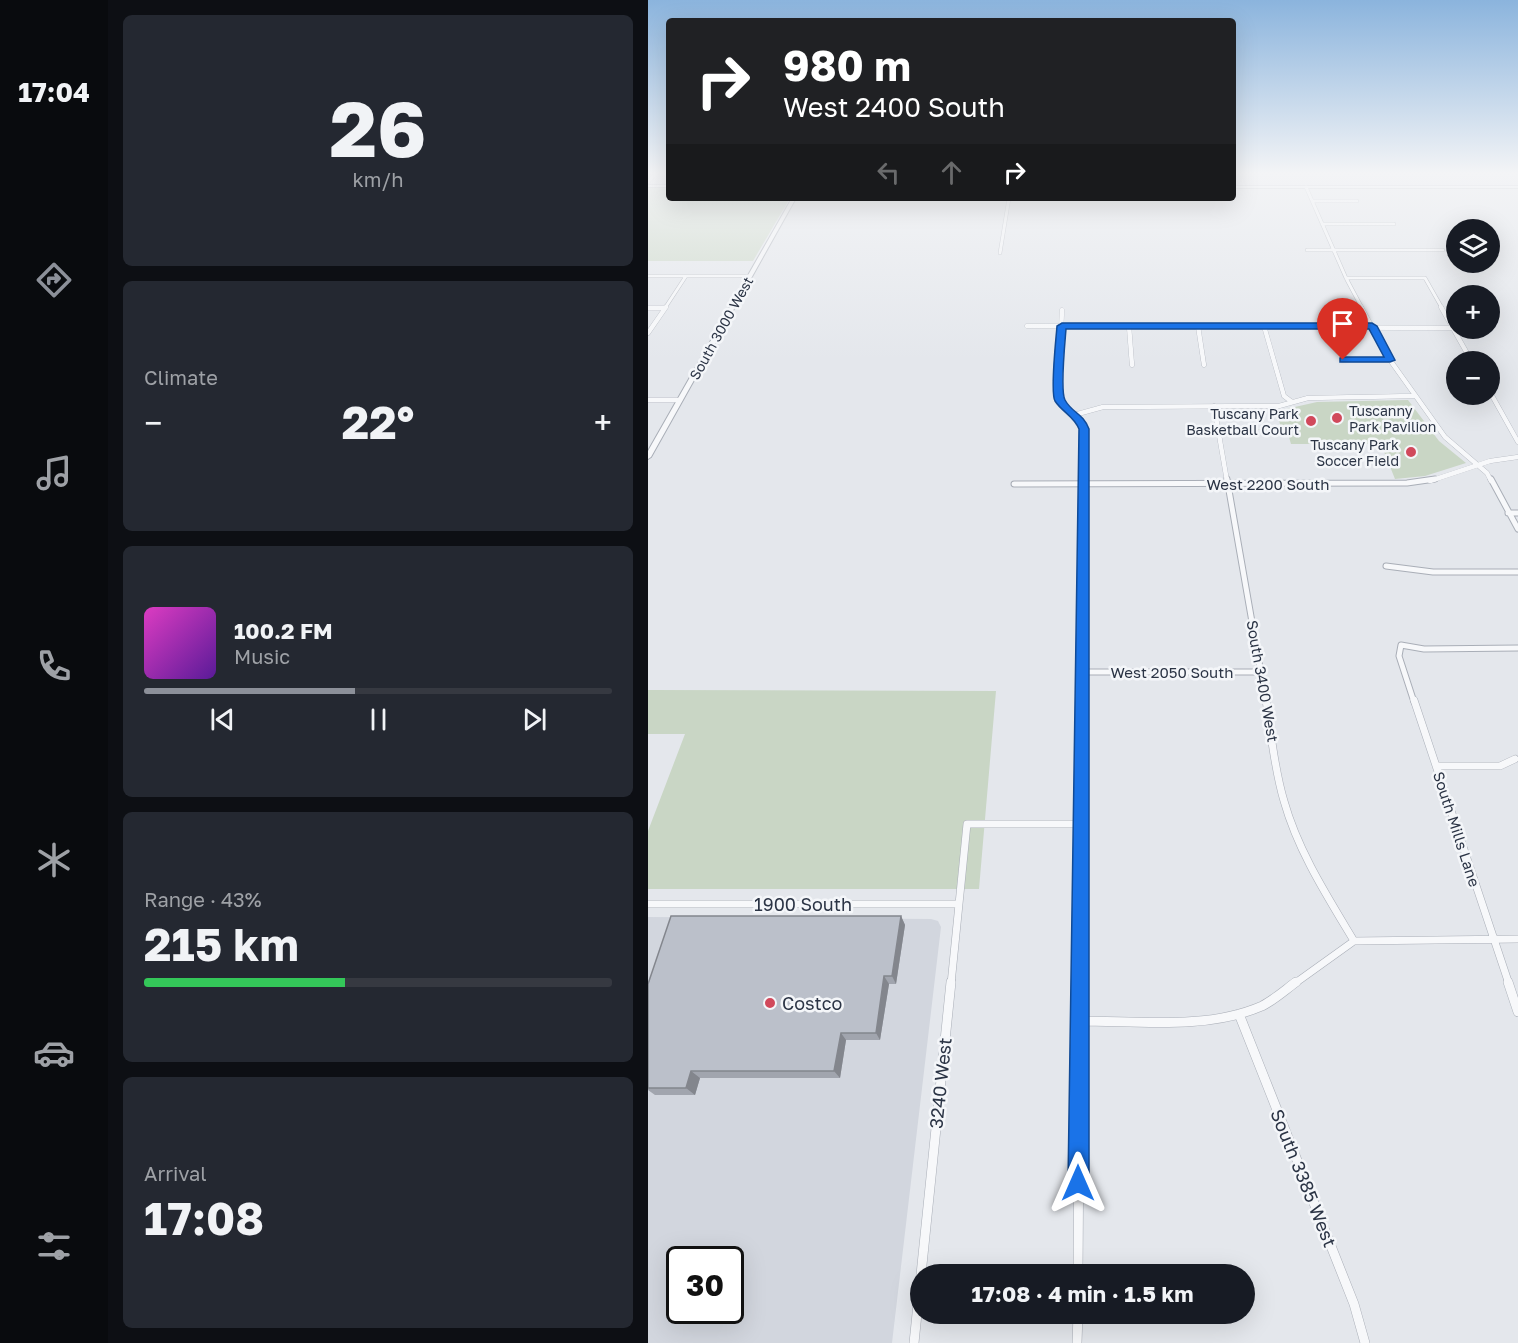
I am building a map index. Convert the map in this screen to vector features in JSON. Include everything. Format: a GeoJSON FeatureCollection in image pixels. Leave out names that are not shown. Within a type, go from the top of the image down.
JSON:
{"type":"FeatureCollection","features":[{"type":"Feature","properties":{"kind":"street","name":"South 3000 West"},"geometry":{"type":"LineString","coordinates":[[648,457],[773,235]]}},
{"type":"Feature","properties":{"kind":"street"},"geometry":{"type":"LineString","coordinates":[[1000,253],[1003,235]]}},
{"type":"Feature","properties":{"kind":"street"},"geometry":{"type":"LineString","coordinates":[[1327,235],[1346,278],[1390,360],[1445,437],[1487,473],[1518,529]]}},
{"type":"Feature","properties":{"kind":"street"},"geometry":{"type":"LineString","coordinates":[[1307,250],[1443,250]]}},
{"type":"Feature","properties":{"kind":"street"},"geometry":{"type":"LineString","coordinates":[[648,276],[750,276]]}},
{"type":"Feature","properties":{"kind":"street"},"geometry":{"type":"LineString","coordinates":[[648,333],[686,276]]}},
{"type":"Feature","properties":{"kind":"street"},"geometry":{"type":"LineString","coordinates":[[1346,278],[1425,278],[1446,313]]}},
{"type":"Feature","properties":{"kind":"street"},"geometry":{"type":"LineString","coordinates":[[648,308],[665,308]]}},
{"type":"Feature","properties":{"kind":"street"},"geometry":{"type":"LineString","coordinates":[[1062,310],[1058,398],[1060,404],[1080,419],[1084,429],[1078,1264]]}},
{"type":"Feature","properties":{"kind":"street"},"geometry":{"type":"LineString","coordinates":[[1027,326],[1446,328]]}},
{"type":"Feature","properties":{"kind":"street"},"geometry":{"type":"LineString","coordinates":[[1130,326],[1132,365]]}},
{"type":"Feature","properties":{"kind":"street"},"geometry":{"type":"LineString","coordinates":[[1198,326],[1204,365]]}},
{"type":"Feature","properties":{"kind":"street"},"geometry":{"type":"LineString","coordinates":[[1264,326],[1284,396],[1292,402]]}},
{"type":"Feature","properties":{"kind":"street"},"geometry":{"type":"LineString","coordinates":[[1343,360],[1390,360]]}},
{"type":"Feature","properties":{"kind":"street"},"geometry":{"type":"LineString","coordinates":[[1074,415],[1103,407],[1279,406],[1308,398],[1414,396]]}},
{"type":"Feature","properties":{"kind":"street"},"geometry":{"type":"LineString","coordinates":[[648,400],[680,400]]}},
{"type":"Feature","properties":{"kind":"street"},"geometry":{"type":"LineString","coordinates":[[1497,405],[1518,442]]}},
{"type":"Feature","properties":{"kind":"street","name":"South 3400 West"},"geometry":{"type":"LineString","coordinates":[[1214,406],[1283,799],[1305,859],[1354,941]]}},
{"type":"Feature","properties":{"kind":"street","name":"West 2200 South"},"geometry":{"type":"LineString","coordinates":[[1014,484],[1407,483],[1430,481],[1490,461],[1518,457]]}},
{"type":"Feature","properties":{"kind":"street"},"geometry":{"type":"LineString","coordinates":[[1509,513],[1518,513]]}},
{"type":"Feature","properties":{"kind":"street"},"geometry":{"type":"LineString","coordinates":[[1386,566],[1433,572],[1518,572]]}},
{"type":"Feature","properties":{"kind":"street","name":"South Mills Lane"},"geometry":{"type":"LineString","coordinates":[[1518,648],[1424,649],[1401,645],[1399,656],[1518,1012]]}},
{"type":"Feature","properties":{"kind":"street","name":"West 2050 South"},"geometry":{"type":"LineString","coordinates":[[1082,672],[1261,672]]}},
{"type":"Feature","properties":{"kind":"street"},"geometry":{"type":"LineString","coordinates":[[1436,766],[1500,765],[1515,759]]}},
{"type":"Feature","properties":{"kind":"street","name":"3240 West"},"geometry":{"type":"LineString","coordinates":[[914,1343],[967,824],[1081,824]]}},
{"type":"Feature","properties":{"kind":"street","name":"1900 South"},"geometry":{"type":"LineString","coordinates":[[648,904],[959,904]]}},
{"type":"Feature","properties":{"kind":"street"},"geometry":{"type":"LineString","coordinates":[[1080,1021],[1204,1022],[1239,1014],[1264,1005],[1354,941],[1518,939]]}},
{"type":"Feature","properties":{"kind":"street","name":"South 3385 West"},"geometry":{"type":"LineString","coordinates":[[1239,1014],[1354,1304],[1365,1343]]}},
{"type":"Feature","properties":{"kind":"street"},"geometry":{"type":"LineString","coordinates":[[1077,1343],[1078,1324]]}},
{"type":"Feature","properties":{"kind":"shaded area"},"geometry":{"type":"Polygon","coordinates":[[[648,917],[931,919],[938,921],[941,927],[892,1343],[648,1343],[648,917]]]}},
{"type":"Feature","properties":{"kind":"green space"},"geometry":{"type":"Polygon","coordinates":[[[648,235],[768,235],[753,261],[648,261],[648,235]]]}},
{"type":"Feature","properties":{"kind":"green space"},"geometry":{"type":"Polygon","coordinates":[[[1408,400],[1439,441],[1466,463],[1425,476],[1395,479],[1381,444],[1291,444],[1287,430],[1225,429],[1281,429],[1277,411],[1317,402],[1408,400]]]}},
{"type":"Feature","properties":{"kind":"green space"},"geometry":{"type":"Polygon","coordinates":[[[648,690],[996,691],[979,889],[648,889],[648,831],[685,734],[648,734],[648,690]]]}},
{"type":"Feature","properties":{"kind":"building","name":"Costco"},"geometry":{"type":"Polygon","coordinates":[[[671,916],[901,916],[892,976],[884,976],[876,1033],[841,1033],[834,1071],[691,1071],[686,1088],[648,1088],[648,984],[671,916]]]}},
{"type":"Feature","properties":{"kind":"place","name":"Tuscanny Park Pavilion"},"geometry":{"type":"Point","coordinates":[1337,418]}},
{"type":"Feature","properties":{"kind":"place","name":"Tuscany Park Basketball Court"},"geometry":{"type":"Point","coordinates":[1311,421]}},
{"type":"Feature","properties":{"kind":"place","name":"Tuscany Park Soccer Field"},"geometry":{"type":"Point","coordinates":[1411,452]}},
{"type":"Feature","properties":{"kind":"place","name":"Costco"},"geometry":{"type":"Point","coordinates":[770,1003]}},
{"type":"Feature","properties":{"kind":"route"},"geometry":{"type":"LineString","coordinates":[[1078,1183],[1084,429],[1080,419],[1066,410],[1058,398],[1062,326],[1372,326],[1390,360],[1343,360]]}}]}
